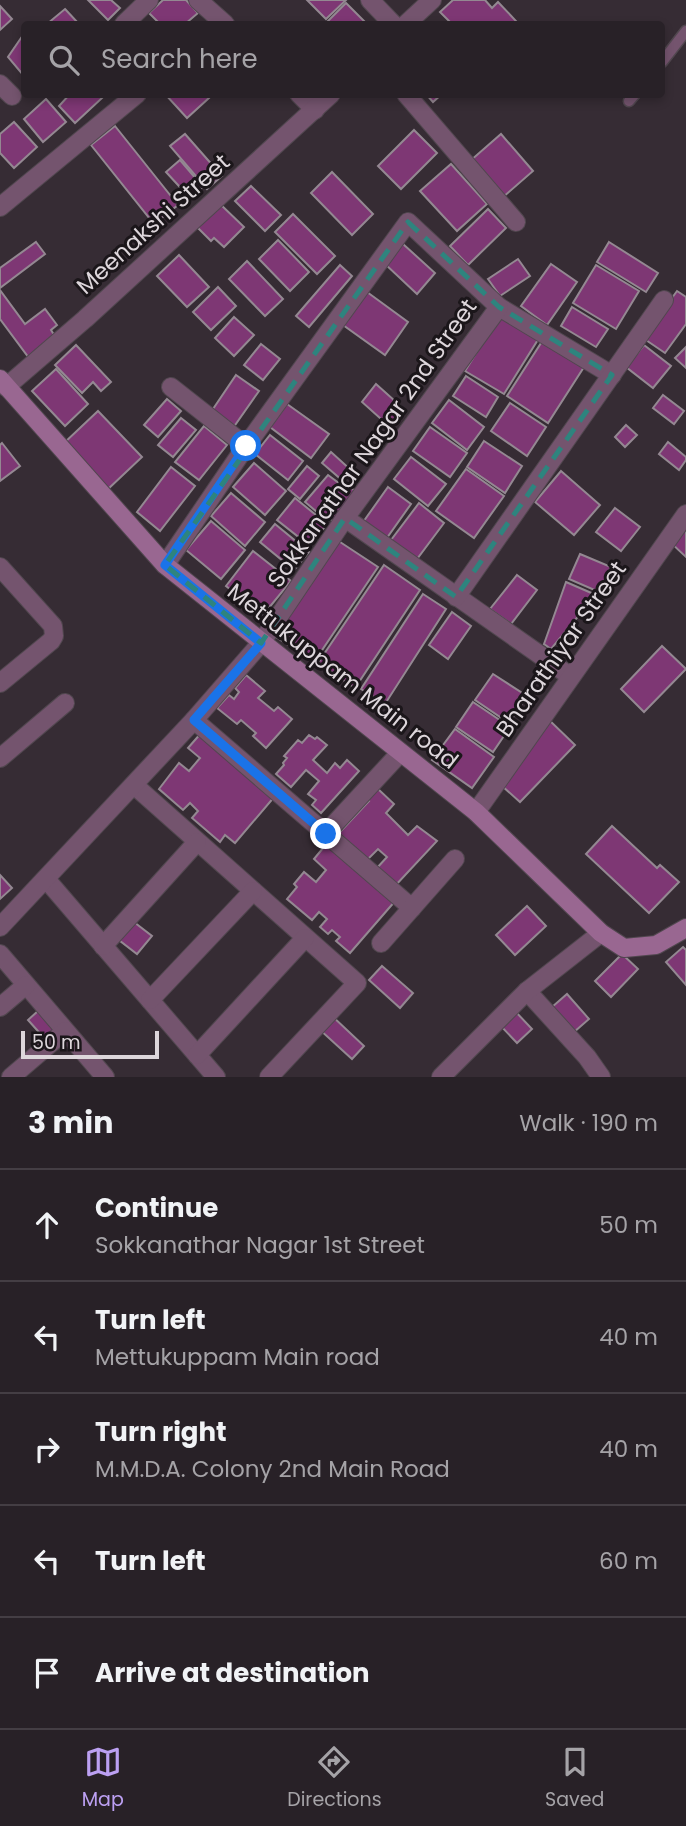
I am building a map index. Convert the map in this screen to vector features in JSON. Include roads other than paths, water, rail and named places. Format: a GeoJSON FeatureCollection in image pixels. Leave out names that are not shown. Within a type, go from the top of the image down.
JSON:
{"type":"FeatureCollection","features":[{"type":"Feature","properties":{"kind":"main road","name":"Mettukuppam Main road"},"geometry":{"type":"LineString","coordinates":[[3,383],[165,565],[476,812],[601,933],[624,948],[656,945],[686,928]]}},
{"type":"Feature","properties":{"kind":"street"},"geometry":{"type":"LineString","coordinates":[[127,21],[149,0]]}},
{"type":"Feature","properties":{"kind":"street"},"geometry":{"type":"LineString","coordinates":[[198,0],[222,21]]}},
{"type":"Feature","properties":{"kind":"street"},"geometry":{"type":"LineString","coordinates":[[370,0],[390,21]]}},
{"type":"Feature","properties":{"kind":"street"},"geometry":{"type":"LineString","coordinates":[[409,21],[432,0]]}},
{"type":"Feature","properties":{"kind":"street"},"geometry":{"type":"LineString","coordinates":[[0,206],[132,98]]}},
{"type":"Feature","properties":{"kind":"street"},"geometry":{"type":"LineString","coordinates":[[303,98],[315,110]]}},
{"type":"Feature","properties":{"kind":"street","name":"Meenakshi Street"},"geometry":{"type":"LineString","coordinates":[[3,383],[85,319],[327,98]]}},
{"type":"Feature","properties":{"kind":"street"},"geometry":{"type":"LineString","coordinates":[[409,98],[516,222]]}},
{"type":"Feature","properties":{"kind":"street"},"geometry":{"type":"LineString","coordinates":[[165,565],[246,446],[408,222],[499,307],[612,375]]}},
{"type":"Feature","properties":{"kind":"street"},"geometry":{"type":"LineString","coordinates":[[456,597],[664,300]]}},
{"type":"Feature","properties":{"kind":"street","name":"Sokkanathar Nagar 2nd Street"},"geometry":{"type":"LineString","coordinates":[[0,927],[194,720],[261,643],[345,518],[499,307]]}},
{"type":"Feature","properties":{"kind":"street"},"geometry":{"type":"LineString","coordinates":[[170,387],[246,446]]}},
{"type":"Feature","properties":{"kind":"street","name":"Bharathiyar Street"},"geometry":{"type":"LineString","coordinates":[[476,812],[686,514]]}},
{"type":"Feature","properties":{"kind":"street"},"geometry":{"type":"LineString","coordinates":[[345,518],[570,676]]}},
{"type":"Feature","properties":{"kind":"street"},"geometry":{"type":"LineString","coordinates":[[0,683],[51,641],[54,632],[53,626],[2,575]]}},
{"type":"Feature","properties":{"kind":"street"},"geometry":{"type":"LineString","coordinates":[[0,758],[65,702]]}},
{"type":"Feature","properties":{"kind":"street"},"geometry":{"type":"LineString","coordinates":[[194,720],[412,908]]}},
{"type":"Feature","properties":{"kind":"street"},"geometry":{"type":"LineString","coordinates":[[326,834],[400,752]]}},
{"type":"Feature","properties":{"kind":"street"},"geometry":{"type":"LineString","coordinates":[[134,785],[357,983],[269,1077]]}},
{"type":"Feature","properties":{"kind":"street"},"geometry":{"type":"LineString","coordinates":[[103,946],[197,842]]}},
{"type":"Feature","properties":{"kind":"street"},"geometry":{"type":"LineString","coordinates":[[381,943],[455,859]]}},
{"type":"Feature","properties":{"kind":"street"},"geometry":{"type":"LineString","coordinates":[[46,879],[216,1077]]}},
{"type":"Feature","properties":{"kind":"street"},"geometry":{"type":"LineString","coordinates":[[150,1000],[253,891]]}},
{"type":"Feature","properties":{"kind":"street"},"geometry":{"type":"LineString","coordinates":[[441,1077],[527,991],[601,933]]}},
{"type":"Feature","properties":{"kind":"street"},"geometry":{"type":"LineString","coordinates":[[197,1055],[305,937]]}},
{"type":"Feature","properties":{"kind":"street"},"geometry":{"type":"LineString","coordinates":[[0,954],[105,1077]]}},
{"type":"Feature","properties":{"kind":"street"},"geometry":{"type":"LineString","coordinates":[[0,1007],[26,985]]}},
{"type":"Feature","properties":{"kind":"street"},"geometry":{"type":"LineString","coordinates":[[527,991],[587,1057],[601,1077]]}},
{"type":"Feature","properties":{"kind":"street"},"geometry":{"type":"LineString","coordinates":[[11,1077],[65,1031]]}},
{"type":"Feature","properties":{"kind":"lane"},"geometry":{"type":"LineString","coordinates":[[665,57],[686,31]]}}]}
